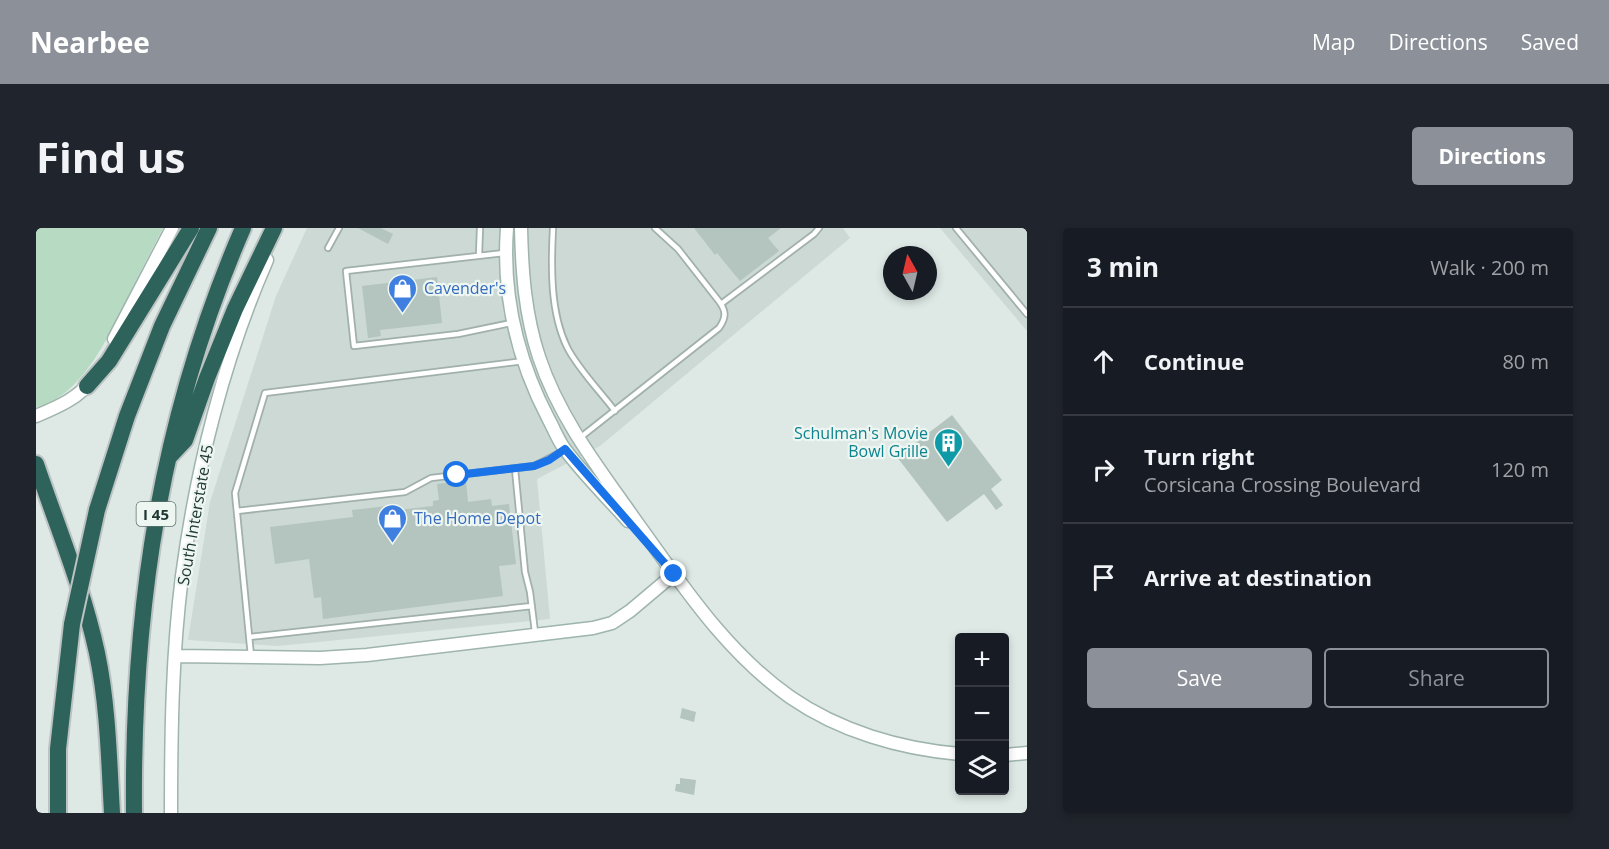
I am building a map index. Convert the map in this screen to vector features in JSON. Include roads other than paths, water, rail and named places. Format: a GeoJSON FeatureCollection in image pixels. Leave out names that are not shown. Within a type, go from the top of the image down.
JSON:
{"type":"FeatureCollection","features":[{"type":"Feature","properties":{"kind":"highway"},"geometry":{"type":"LineString","coordinates":[[87,386],[110,361],[191,228]]}},
{"type":"Feature","properties":{"kind":"highway"},"geometry":{"type":"LineString","coordinates":[[58,813],[58,749],[72,624],[97,510],[127,416],[162,326],[209,228]]}},
{"type":"Feature","properties":{"kind":"highway","name":"I 45"},"geometry":{"type":"LineString","coordinates":[[134,813],[134,718],[140,629],[152,542],[168,458],[195,359],[243,228]]}},
{"type":"Feature","properties":{"kind":"highway"},"geometry":{"type":"LineString","coordinates":[[168,458],[185,440],[219,347],[274,228]]}},
{"type":"Feature","properties":{"kind":"highway"},"geometry":{"type":"LineString","coordinates":[[36,464],[87,613],[97,653],[106,709],[112,813]]}},
{"type":"Feature","properties":{"kind":"street"},"geometry":{"type":"LineString","coordinates":[[36,416],[61,405],[87,386],[172,228]]}},
{"type":"Feature","properties":{"kind":"street","name":"South Interstate 45"},"geometry":{"type":"LineString","coordinates":[[171,813],[171,737],[175,657],[182,576],[198,483],[233,351],[258,280],[281,228]]}},
{"type":"Feature","properties":{"kind":"street"},"geometry":{"type":"LineString","coordinates":[[507,228],[508,295],[524,361],[537,397],[565,449],[674,574],[733,648],[751,666],[792,698],[833,720],[885,741],[913,748],[955,753]]}},
{"type":"Feature","properties":{"kind":"street"},"geometry":{"type":"LineString","coordinates":[[521,228],[526,309],[554,395],[578,440],[674,574]]}},
{"type":"Feature","properties":{"kind":"street"},"geometry":{"type":"LineString","coordinates":[[175,657],[320,658],[367,655],[593,628],[612,623],[674,574]]}},
{"type":"Feature","properties":{"kind":"street"},"geometry":{"type":"LineString","coordinates":[[1009,755],[1027,753]]}},
{"type":"Feature","properties":{"kind":"lane"},"geometry":{"type":"LineString","coordinates":[[328,248],[339,228]]}},
{"type":"Feature","properties":{"kind":"lane"},"geometry":{"type":"LineString","coordinates":[[479,255],[480,228]]}},
{"type":"Feature","properties":{"kind":"lane"},"geometry":{"type":"LineString","coordinates":[[553,228],[553,290],[564,339],[572,355],[615,411]]}},
{"type":"Feature","properties":{"kind":"lane"},"geometry":{"type":"LineString","coordinates":[[578,440],[719,328],[725,316],[721,303],[678,249],[656,228]]}},
{"type":"Feature","properties":{"kind":"lane"},"geometry":{"type":"LineString","coordinates":[[721,303],[819,228]]}},
{"type":"Feature","properties":{"kind":"lane"},"geometry":{"type":"LineString","coordinates":[[956,228],[1027,314]]}},
{"type":"Feature","properties":{"kind":"lane"},"geometry":{"type":"LineString","coordinates":[[506,253],[346,271],[354,346],[458,334],[486,326],[514,322]]}},
{"type":"Feature","properties":{"kind":"lane"},"geometry":{"type":"LineString","coordinates":[[251,658],[235,493],[265,393],[524,361]]}},
{"type":"Feature","properties":{"kind":"lane"},"geometry":{"type":"LineString","coordinates":[[237,511],[405,492],[430,478],[534,466],[549,460],[565,449]]}},
{"type":"Feature","properties":{"kind":"lane"},"geometry":{"type":"LineString","coordinates":[[514,468],[525,572],[535,635]]}},
{"type":"Feature","properties":{"kind":"lane"},"geometry":{"type":"LineString","coordinates":[[249,637],[532,606]]}},
{"type":"Feature","properties":{"kind":"place","name":"Cavender's"},"geometry":{"type":"Point","coordinates":[403,314]}},
{"type":"Feature","properties":{"kind":"place","name":"Schulman's Movie Bowl Grille"},"geometry":{"type":"Point","coordinates":[949,468]}},
{"type":"Feature","properties":{"kind":"place","name":"The Home Depot"},"geometry":{"type":"Point","coordinates":[393,544]}}]}
